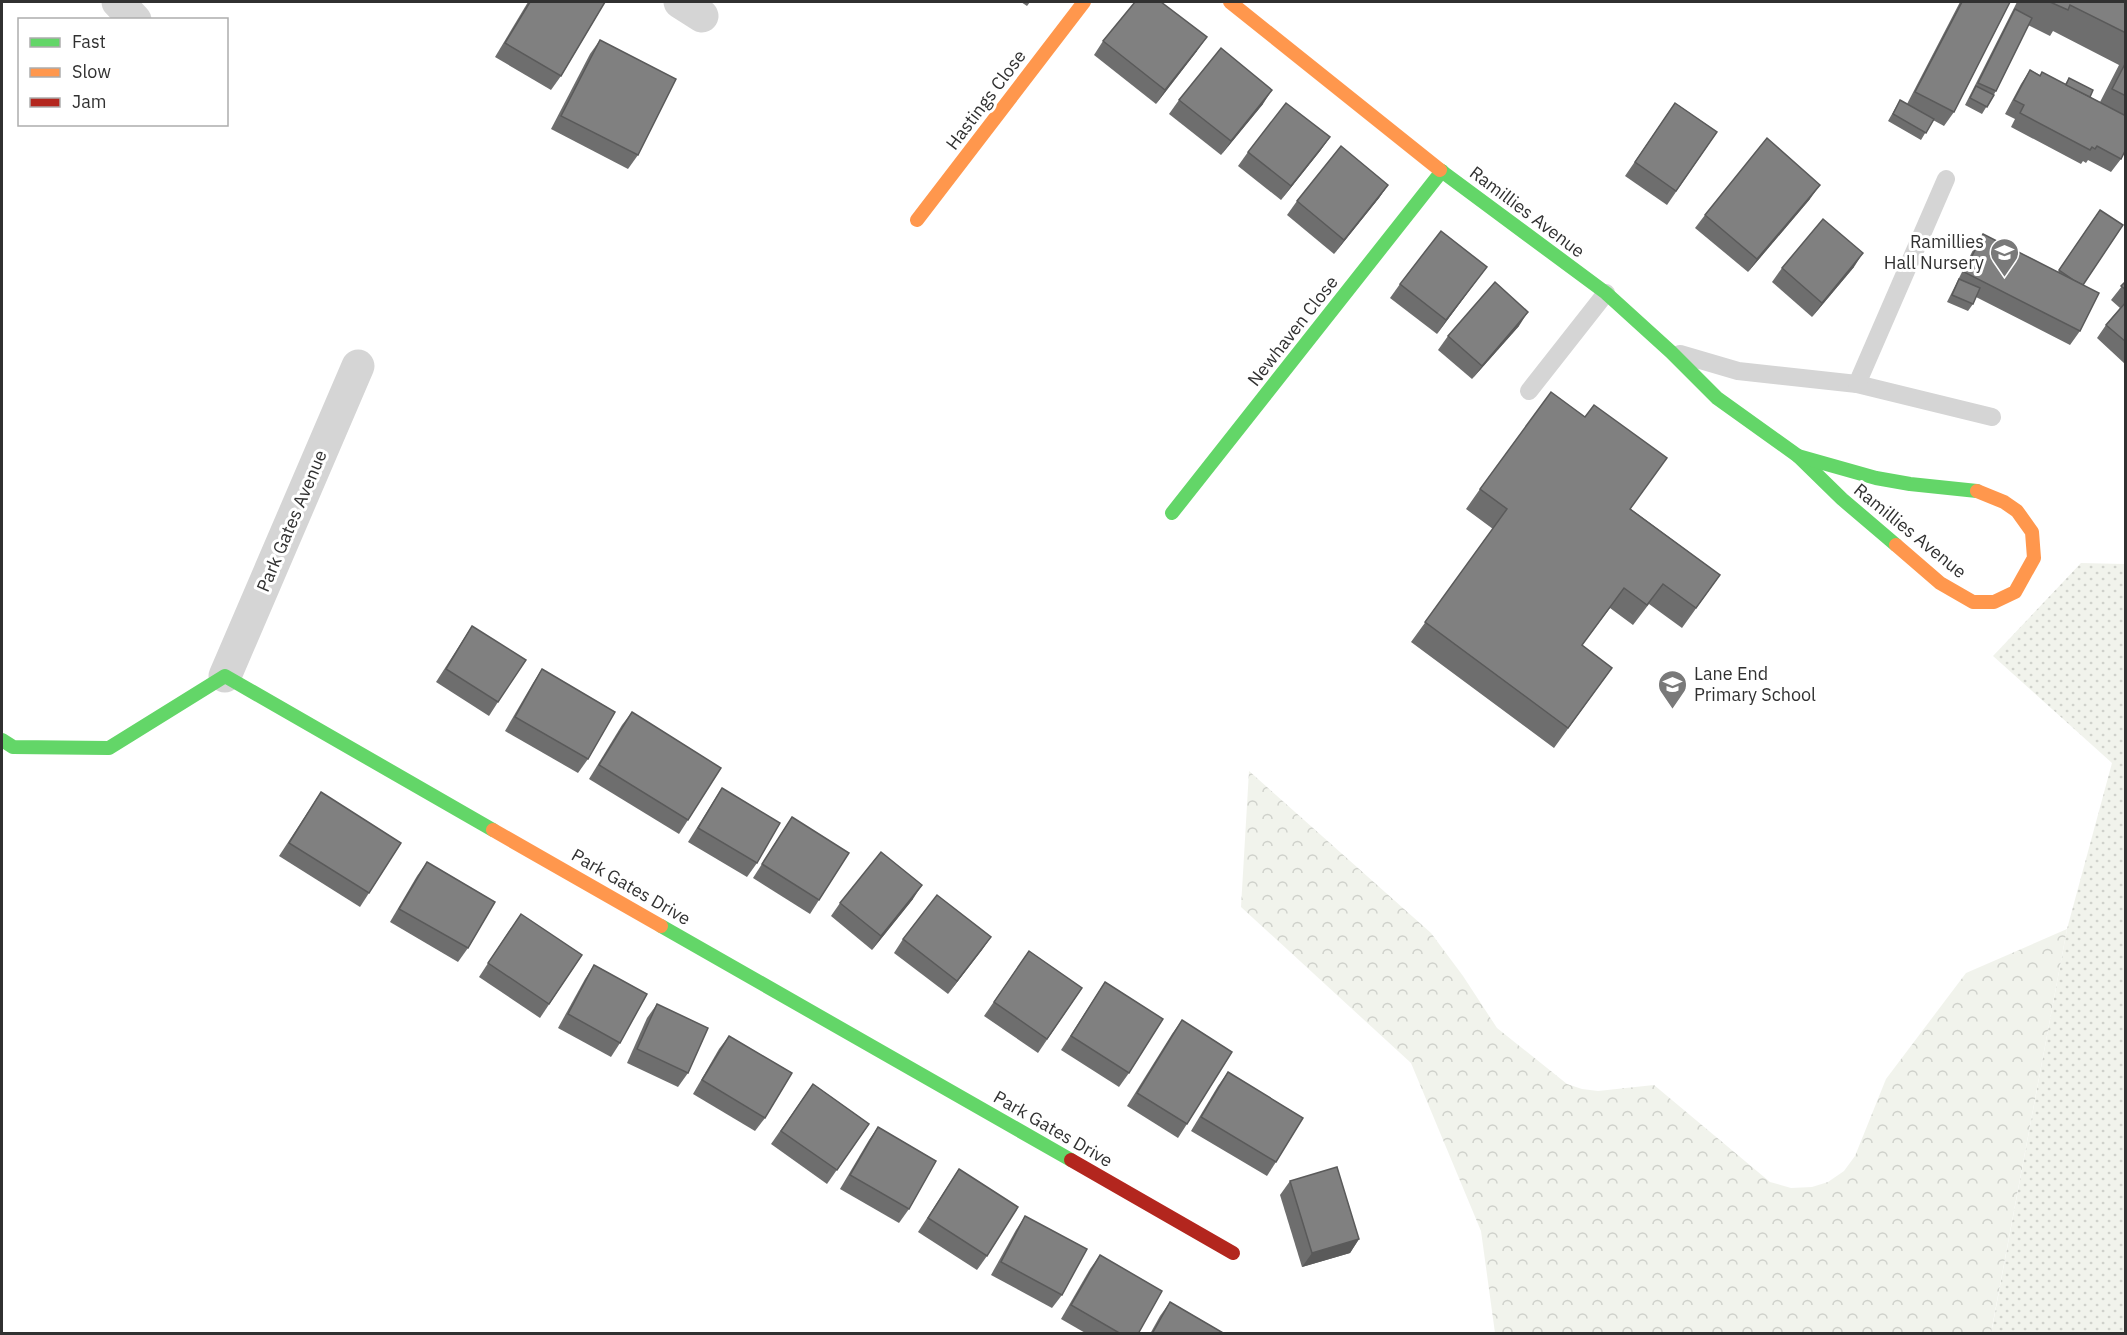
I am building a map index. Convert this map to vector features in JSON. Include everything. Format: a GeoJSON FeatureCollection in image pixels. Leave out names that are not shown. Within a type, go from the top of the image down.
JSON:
{"type":"FeatureCollection","features":[{"type":"Feature","properties":{"kind":"street"},"geometry":{"type":"LineString","coordinates":[[118,2],[133,18]]}},
{"type":"Feature","properties":{"kind":"street","name":"Hastings Close"},"geometry":{"type":"LineString","coordinates":[[917,220],[1084,2]]}},
{"type":"Feature","properties":{"kind":"street","name":"Ramillies Avenue"},"geometry":{"type":"LineString","coordinates":[[1230,2],[1442,171],[1606,293],[1671,352],[1717,398],[1798,456],[1842,499],[1940,583],[1973,602],[1994,602],[2015,592],[2028,571],[2034,558],[2032,532],[2017,511],[2004,502],[1967,489],[1910,484],[1876,478],[1798,456]]}},
{"type":"Feature","properties":{"kind":"street","name":"Newhaven Close"},"geometry":{"type":"LineString","coordinates":[[1172,513],[1442,171]]}},
{"type":"Feature","properties":{"kind":"street","name":"Park Gates Avenue"},"geometry":{"type":"LineString","coordinates":[[225,676],[358,366]]}},
{"type":"Feature","properties":{"kind":"street"},"geometry":{"type":"LineString","coordinates":[[2,740],[13,747],[109,748],[225,676]]}},
{"type":"Feature","properties":{"kind":"street","name":"Park Gates Drive"},"geometry":{"type":"LineString","coordinates":[[225,676],[1233,1253]]}},
{"type":"Feature","properties":{"kind":"lane"},"geometry":{"type":"LineString","coordinates":[[1857,384],[1946,179]]}},
{"type":"Feature","properties":{"kind":"lane"},"geometry":{"type":"LineString","coordinates":[[1529,391],[1606,293]]}},
{"type":"Feature","properties":{"kind":"lane"},"geometry":{"type":"LineString","coordinates":[[1671,352],[1738,370],[1857,384],[1992,417]]}},
{"type":"Feature","properties":{"kind":"green space"},"geometry":{"type":"Polygon","coordinates":[[[2081,563],[2125,564],[2125,1333],[1991,1334],[2067,929],[2112,763],[1993,656],[2081,563]]]}},
{"type":"Feature","properties":{"kind":"green space"},"geometry":{"type":"Polygon","coordinates":[[[1249,771],[1431,933],[1497,1028],[1567,1084],[1598,1091],[1654,1085],[1770,1182],[1791,1188],[1812,1187],[1828,1182],[1844,1171],[1855,1156],[1886,1079],[1966,973],[2067,929],[1991,1333],[1495,1333],[1481,1231],[1411,1063],[1241,907],[1249,771]]]}},
{"type":"Feature","properties":{"kind":"building"},"geometry":{"type":"Polygon","coordinates":[[[530,2],[605,2],[561,76],[505,43],[530,2]]]}},
{"type":"Feature","properties":{"kind":"building"},"geometry":{"type":"Polygon","coordinates":[[[1135,2],[1161,2],[1207,37],[1165,90],[1103,41],[1135,2]]]}},
{"type":"Feature","properties":{"kind":"building"},"geometry":{"type":"Polygon","coordinates":[[[1962,2],[2010,2],[1954,112],[1915,92],[1962,2]]]}},
{"type":"Feature","properties":{"kind":"building"},"geometry":{"type":"Polygon","coordinates":[[[2050,2],[2126,2],[2126,33],[2070,5],[2068,10],[2050,2]]]}},
{"type":"Feature","properties":{"kind":"building"},"geometry":{"type":"Polygon","coordinates":[[[2015,9],[2032,18],[1996,91],[1978,83],[2015,9]]]}},
{"type":"Feature","properties":{"kind":"building"},"geometry":{"type":"Polygon","coordinates":[[[600,40],[676,79],[638,155],[561,116],[600,40]]]}},
{"type":"Feature","properties":{"kind":"building"},"geometry":{"type":"Polygon","coordinates":[[[1221,48],[1272,90],[1231,141],[1179,100],[1221,48]]]}},
{"type":"Feature","properties":{"kind":"building"},"geometry":{"type":"Polygon","coordinates":[[[2126,62],[2126,96],[2112,89],[2126,62]]]}},
{"type":"Feature","properties":{"kind":"building"},"geometry":{"type":"Polygon","coordinates":[[[2030,70],[2040,76],[2042,72],[2126,116],[2126,149],[2121,159],[2097,146],[2090,150],[2020,113],[2024,105],[2014,100],[2030,70]]]}},
{"type":"Feature","properties":{"kind":"building"},"geometry":{"type":"Polygon","coordinates":[[[2069,78],[2093,90],[2090,97],[2066,85],[2069,78]]]}},
{"type":"Feature","properties":{"kind":"building"},"geometry":{"type":"Polygon","coordinates":[[[1976,86],[1994,95],[1987,107],[1970,98],[1976,86]]]}},
{"type":"Feature","properties":{"kind":"building"},"geometry":{"type":"Polygon","coordinates":[[[1900,100],[1934,119],[1926,133],[1893,114],[1900,100]]]}},
{"type":"Feature","properties":{"kind":"building"},"geometry":{"type":"Polygon","coordinates":[[[1286,103],[1330,137],[1291,186],[1248,152],[1286,103]]]}},
{"type":"Feature","properties":{"kind":"building"},"geometry":{"type":"Polygon","coordinates":[[[1675,103],[1717,132],[1676,191],[1635,162],[1675,103]]]}},
{"type":"Feature","properties":{"kind":"building"},"geometry":{"type":"Polygon","coordinates":[[[1767,138],[1820,185],[1757,259],[1705,215],[1767,138]]]}},
{"type":"Feature","properties":{"kind":"building"},"geometry":{"type":"Polygon","coordinates":[[[1341,146],[1388,185],[1344,240],[1297,201],[1341,146]]]}},
{"type":"Feature","properties":{"kind":"building"},"geometry":{"type":"Polygon","coordinates":[[[2100,210],[2123,225],[2083,285],[2059,270],[2100,210]]]}},
{"type":"Feature","properties":{"kind":"building"},"geometry":{"type":"Polygon","coordinates":[[[1823,219],[1863,253],[1822,303],[1782,268],[1823,219]]]}},
{"type":"Feature","properties":{"kind":"building"},"geometry":{"type":"Polygon","coordinates":[[[1441,231],[1487,267],[1446,320],[1400,284],[1441,231]]]}},
{"type":"Feature","properties":{"kind":"building"},"geometry":{"type":"Polygon","coordinates":[[[1983,234],[2099,293],[2080,331],[1964,272],[1983,234]]]}},
{"type":"Feature","properties":{"kind":"building"},"geometry":{"type":"Polygon","coordinates":[[[1959,279],[1980,288],[1973,304],[1952,295],[1959,279]]]}},
{"type":"Feature","properties":{"kind":"building"},"geometry":{"type":"Polygon","coordinates":[[[1495,282],[1528,312],[1482,366],[1448,336],[1495,282]]]}},
{"type":"Feature","properties":{"kind":"building"},"geometry":{"type":"Polygon","coordinates":[[[2126,302],[2126,342],[2106,325],[2126,302]]]}},
{"type":"Feature","properties":{"kind":"building","name":"Lane End Primary School"},"geometry":{"type":"Polygon","coordinates":[[[1551,392],[1585,417],[1594,405],[1667,458],[1630,509],[1720,575],[1696,608],[1663,584],[1647,605],[1624,588],[1582,645],[1612,668],[1568,728],[1425,622],[1507,509],[1480,489],[1551,392]]]}},
{"type":"Feature","properties":{"kind":"building"},"geometry":{"type":"Polygon","coordinates":[[[472,626],[526,660],[498,702],[446,669],[472,626]]]}},
{"type":"Feature","properties":{"kind":"building"},"geometry":{"type":"Polygon","coordinates":[[[542,669],[615,712],[588,759],[515,717],[542,669]]]}},
{"type":"Feature","properties":{"kind":"building"},"geometry":{"type":"Polygon","coordinates":[[[632,712],[721,768],[688,820],[599,765],[632,712]]]}},
{"type":"Feature","properties":{"kind":"building"},"geometry":{"type":"Polygon","coordinates":[[[722,788],[780,823],[757,863],[698,828],[722,788]]]}},
{"type":"Feature","properties":{"kind":"building"},"geometry":{"type":"Polygon","coordinates":[[[321,792],[401,843],[369,893],[289,843],[321,792]]]}},
{"type":"Feature","properties":{"kind":"building"},"geometry":{"type":"Polygon","coordinates":[[[792,817],[849,853],[819,900],[762,864],[792,817]]]}},
{"type":"Feature","properties":{"kind":"building"},"geometry":{"type":"Polygon","coordinates":[[[881,852],[922,885],[881,936],[840,903],[881,852]]]}},
{"type":"Feature","properties":{"kind":"building"},"geometry":{"type":"Polygon","coordinates":[[[427,862],[495,902],[468,948],[399,909],[427,862]]]}},
{"type":"Feature","properties":{"kind":"building"},"geometry":{"type":"Polygon","coordinates":[[[937,895],[991,937],[957,981],[903,939],[937,895]]]}},
{"type":"Feature","properties":{"kind":"building"},"geometry":{"type":"Polygon","coordinates":[[[521,914],[582,955],[549,1004],[488,963],[521,914]]]}},
{"type":"Feature","properties":{"kind":"building"},"geometry":{"type":"Polygon","coordinates":[[[1029,951],[1082,988],[1047,1039],[994,1002],[1029,951]]]}},
{"type":"Feature","properties":{"kind":"building"},"geometry":{"type":"Polygon","coordinates":[[[594,965],[647,994],[620,1043],[568,1014],[594,965]]]}},
{"type":"Feature","properties":{"kind":"building"},"geometry":{"type":"Polygon","coordinates":[[[1105,982],[1163,1019],[1129,1073],[1071,1036],[1105,982]]]}},
{"type":"Feature","properties":{"kind":"building"},"geometry":{"type":"Polygon","coordinates":[[[657,1004],[708,1028],[688,1073],[637,1049],[657,1004]]]}},
{"type":"Feature","properties":{"kind":"building"},"geometry":{"type":"Polygon","coordinates":[[[1182,1020],[1232,1052],[1187,1124],[1137,1093],[1182,1020]]]}},
{"type":"Feature","properties":{"kind":"building"},"geometry":{"type":"Polygon","coordinates":[[[729,1036],[792,1073],[765,1118],[702,1080],[729,1036]]]}},
{"type":"Feature","properties":{"kind":"building"},"geometry":{"type":"Polygon","coordinates":[[[1228,1072],[1303,1118],[1276,1162],[1201,1117],[1228,1072]]]}},
{"type":"Feature","properties":{"kind":"building"},"geometry":{"type":"Polygon","coordinates":[[[813,1084],[869,1124],[837,1170],[781,1131],[813,1084]]]}},
{"type":"Feature","properties":{"kind":"building"},"geometry":{"type":"Polygon","coordinates":[[[878,1127],[936,1161],[909,1209],[850,1175],[878,1127]]]}},
{"type":"Feature","properties":{"kind":"building"},"geometry":{"type":"Polygon","coordinates":[[[1337,1167],[1359,1239],[1312,1253],[1290,1181],[1337,1167]]]}},
{"type":"Feature","properties":{"kind":"building"},"geometry":{"type":"Polygon","coordinates":[[[959,1169],[1018,1207],[987,1256],[928,1218],[959,1169]]]}},
{"type":"Feature","properties":{"kind":"building"},"geometry":{"type":"Polygon","coordinates":[[[1025,1216],[1087,1249],[1062,1295],[1001,1262],[1025,1216]]]}},
{"type":"Feature","properties":{"kind":"building"},"geometry":{"type":"Polygon","coordinates":[[[1100,1255],[1162,1291],[1138,1334],[1121,1334],[1071,1305],[1100,1255]]]}},
{"type":"Feature","properties":{"kind":"building"},"geometry":{"type":"Polygon","coordinates":[[[1170,1302],[1225,1334],[1152,1334],[1170,1302]]]}},
{"type":"Feature","properties":{"kind":"traffic: fast"},"geometry":{"type":"LineString","coordinates":[[1440,170],[1606,293],[1671,352],[1717,398],[1798,456],[1842,499],[1896,545]]}},
{"type":"Feature","properties":{"kind":"traffic: fast"},"geometry":{"type":"LineString","coordinates":[[1172,513],[1442,171]]}},
{"type":"Feature","properties":{"kind":"traffic: fast"},"geometry":{"type":"LineString","coordinates":[[1798,456],[1876,478],[1977,491]]}},
{"type":"Feature","properties":{"kind":"traffic: fast"},"geometry":{"type":"LineString","coordinates":[[2,740],[13,747],[109,748],[225,676],[493,830]]}},
{"type":"Feature","properties":{"kind":"traffic: fast"},"geometry":{"type":"LineString","coordinates":[[661,926],[1071,1160]]}},
{"type":"Feature","properties":{"kind":"traffic: slow"},"geometry":{"type":"LineString","coordinates":[[917,220],[1084,2]]}},
{"type":"Feature","properties":{"kind":"traffic: slow"},"geometry":{"type":"LineString","coordinates":[[1230,2],[1440,170]]}},
{"type":"Feature","properties":{"kind":"traffic: slow"},"geometry":{"type":"LineString","coordinates":[[1896,545],[1940,583],[1973,602],[1994,602],[2015,592],[2034,558],[2032,532],[2017,511],[2004,502],[1977,491]]}},
{"type":"Feature","properties":{"kind":"traffic: slow"},"geometry":{"type":"LineString","coordinates":[[493,830],[661,926]]}},
{"type":"Feature","properties":{"kind":"traffic: jam"},"geometry":{"type":"LineString","coordinates":[[1071,1160],[1233,1253]]}},
{"type":"Feature","properties":{"kind":"place","name":"Ramillies Hall Nursery"},"geometry":{"type":"Point","coordinates":[2005,278]}},
{"type":"Feature","properties":{"kind":"place","name":"Lane End Primary School"},"geometry":{"type":"Point","coordinates":[1673,710]}}]}
